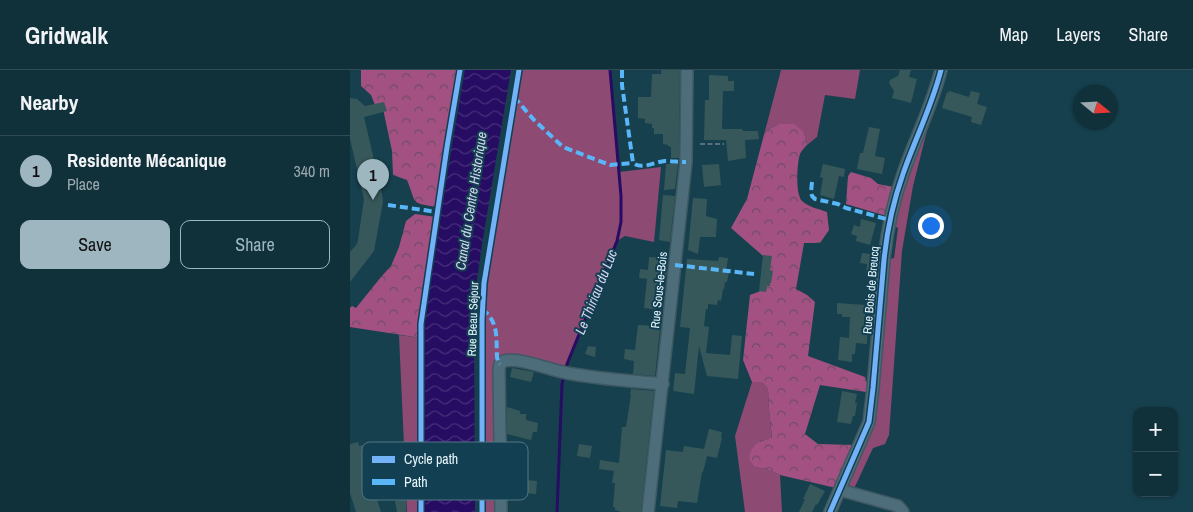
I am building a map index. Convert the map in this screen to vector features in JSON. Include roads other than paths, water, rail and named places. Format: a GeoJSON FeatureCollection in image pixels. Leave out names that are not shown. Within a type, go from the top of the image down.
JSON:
{"type":"FeatureCollection","features":[{"type":"Feature","properties":{"kind":"street","name":"Rue Sous-le-Bois"},"geometry":{"type":"LineString","coordinates":[[648,512],[686,162],[688,70]]}},
{"type":"Feature","properties":{"kind":"street","name":"Rue Bois de Breucq"},"geometry":{"type":"LineString","coordinates":[[830,512],[869,422],[886,239],[903,174],[941,70]]}},
{"type":"Feature","properties":{"kind":"street"},"geometry":{"type":"LineString","coordinates":[[500,442],[499,369],[500,364],[504,361],[512,360],[595,381],[663,384]]}},
{"type":"Feature","properties":{"kind":"street"},"geometry":{"type":"LineString","coordinates":[[840,490],[898,506],[903,512]]}},
{"type":"Feature","properties":{"kind":"water","name":"Canal du Centre Historique"},"geometry":{"type":"Polygon","coordinates":[[[465,70],[511,70],[475,295],[475,442],[425,442],[424,324],[465,70]]]}},
{"type":"Feature","properties":{"kind":"water"},"geometry":{"type":"Polygon","coordinates":[[[425,500],[475,500],[475,512],[425,512],[425,500]]]}},
{"type":"Feature","properties":{"kind":"waterway","name":"Le Thiriau du Luc"},"geometry":{"type":"LineString","coordinates":[[565,369],[617,241],[621,222],[621,196],[610,70]]}},
{"type":"Feature","properties":{"kind":"waterway","name":"Le Thiriau du Luc"},"geometry":{"type":"LineString","coordinates":[[557,512],[562,384],[564,375]]}},
{"type":"Feature","properties":{"kind":"place","name":"Residente Mécanique"},"geometry":{"type":"Point","coordinates":[373,200]}}]}
